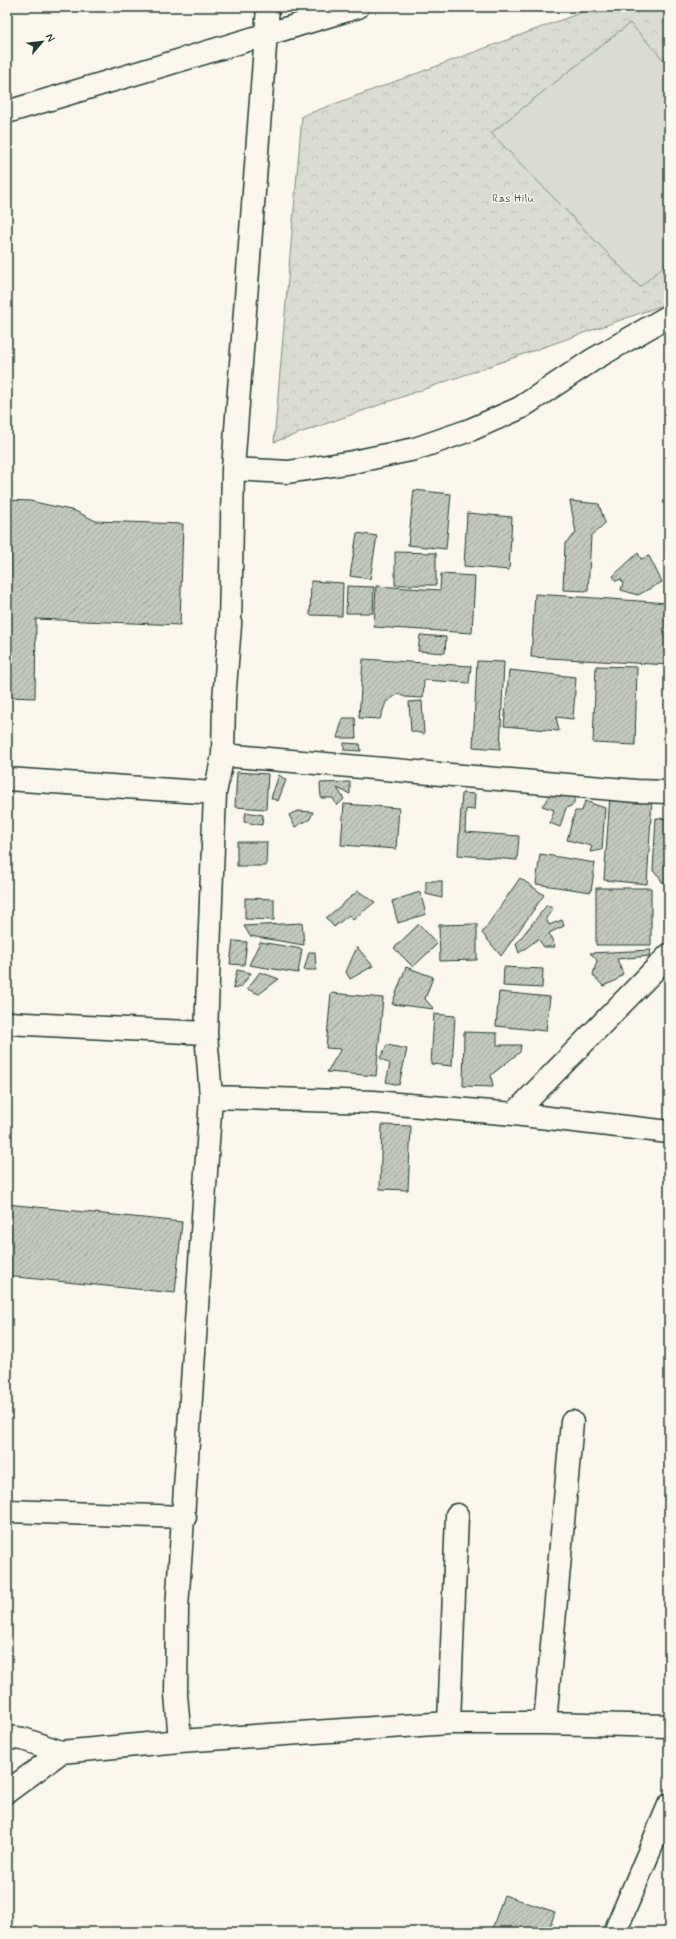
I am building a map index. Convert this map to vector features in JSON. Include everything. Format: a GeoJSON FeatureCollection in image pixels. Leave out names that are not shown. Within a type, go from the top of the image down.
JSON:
{"type":"FeatureCollection","features":[{"type":"Feature","properties":{"kind":"street"},"geometry":{"type":"LineString","coordinates":[[180,1741],[176,1694],[177,1608],[185,1517],[211,1097],[206,1033],[215,793],[223,755],[224,700],[230,625],[233,469],[268,7]]}},
{"type":"Feature","properties":{"kind":"street"},"geometry":{"type":"LineString","coordinates":[[7,112],[358,7]]}},
{"type":"Feature","properties":{"kind":"street"},"geometry":{"type":"LineString","coordinates":[[233,469],[288,472],[353,462],[415,449],[470,430],[520,408],[594,359],[669,316]]}},
{"type":"Feature","properties":{"kind":"street"},"geometry":{"type":"LineString","coordinates":[[223,755],[636,791],[669,792]]}},
{"type":"Feature","properties":{"kind":"street"},"geometry":{"type":"LineString","coordinates":[[7,779],[215,793]]}},
{"type":"Feature","properties":{"kind":"street"},"geometry":{"type":"LineString","coordinates":[[514,1114],[669,954]]}},
{"type":"Feature","properties":{"kind":"street"},"geometry":{"type":"LineString","coordinates":[[7,1023],[206,1033]]}},
{"type":"Feature","properties":{"kind":"street"},"geometry":{"type":"LineString","coordinates":[[211,1097],[374,1102],[514,1114],[669,1132]]}},
{"type":"Feature","properties":{"kind":"street"},"geometry":{"type":"LineString","coordinates":[[545,1723],[572,1422]]}},
{"type":"Feature","properties":{"kind":"street"},"geometry":{"type":"LineString","coordinates":[[7,1511],[185,1517]]}},
{"type":"Feature","properties":{"kind":"street"},"geometry":{"type":"LineString","coordinates":[[449,1723],[457,1515]]}},
{"type":"Feature","properties":{"kind":"street"},"geometry":{"type":"LineString","coordinates":[[7,1737],[23,1739],[61,1752],[180,1741],[449,1723],[545,1723],[669,1726]]}},
{"type":"Feature","properties":{"kind":"street"},"geometry":{"type":"LineString","coordinates":[[7,1792],[61,1752]]}},
{"type":"Feature","properties":{"kind":"street"},"geometry":{"type":"LineString","coordinates":[[615,1932],[669,1805]]}},
{"type":"Feature","properties":{"kind":"green space","name":"Ras Hilu"},"geometry":{"type":"Polygon","coordinates":[[[596,7],[669,7],[669,303],[274,442],[302,116],[596,7]]]}},
{"type":"Feature","properties":{"kind":"green space"},"geometry":{"type":"Polygon","coordinates":[[[630,23],[669,66],[669,261],[640,287],[491,133],[630,23]]]}},
{"type":"Feature","properties":{"kind":"building"},"geometry":{"type":"Polygon","coordinates":[[[414,490],[451,494],[446,549],[408,545],[414,490]]]}},
{"type":"Feature","properties":{"kind":"building"},"geometry":{"type":"Polygon","coordinates":[[[7,500],[30,501],[75,511],[96,521],[183,524],[180,625],[36,619],[35,698],[7,697],[7,500]]]}},
{"type":"Feature","properties":{"kind":"building"},"geometry":{"type":"Polygon","coordinates":[[[570,501],[599,504],[605,523],[591,536],[588,591],[563,590],[565,543],[576,533],[570,501]]]}},
{"type":"Feature","properties":{"kind":"building"},"geometry":{"type":"Polygon","coordinates":[[[467,513],[512,517],[509,570],[464,566],[467,513]]]}},
{"type":"Feature","properties":{"kind":"building"},"geometry":{"type":"Polygon","coordinates":[[[357,533],[377,536],[370,579],[350,576],[357,533]]]}},
{"type":"Feature","properties":{"kind":"building"},"geometry":{"type":"Polygon","coordinates":[[[395,552],[436,553],[436,585],[395,585],[395,552]]]}},
{"type":"Feature","properties":{"kind":"building"},"geometry":{"type":"Polygon","coordinates":[[[638,553],[641,559],[649,556],[662,582],[638,595],[621,590],[623,583],[621,579],[616,581],[613,576],[638,553]]]}},
{"type":"Feature","properties":{"kind":"building"},"geometry":{"type":"Polygon","coordinates":[[[441,574],[475,576],[472,633],[374,627],[376,586],[440,590],[441,574]]]}},
{"type":"Feature","properties":{"kind":"building"},"geometry":{"type":"Polygon","coordinates":[[[311,581],[343,583],[342,616],[310,615],[311,581]]]}},
{"type":"Feature","properties":{"kind":"building"},"geometry":{"type":"Polygon","coordinates":[[[347,586],[374,587],[373,613],[346,613],[347,586]]]}},
{"type":"Feature","properties":{"kind":"building"},"geometry":{"type":"Polygon","coordinates":[[[535,594],[669,603],[669,665],[531,657],[535,594]]]}},
{"type":"Feature","properties":{"kind":"building"},"geometry":{"type":"Polygon","coordinates":[[[420,635],[446,637],[445,653],[418,651],[420,635]]]}},
{"type":"Feature","properties":{"kind":"building"},"geometry":{"type":"Polygon","coordinates":[[[363,659],[471,666],[469,683],[424,680],[423,698],[405,697],[398,694],[386,702],[380,719],[359,718],[363,659]]]}},
{"type":"Feature","properties":{"kind":"building"},"geometry":{"type":"Polygon","coordinates":[[[477,661],[504,662],[500,749],[473,747],[477,661]]]}},
{"type":"Feature","properties":{"kind":"building"},"geometry":{"type":"Polygon","coordinates":[[[596,666],[637,667],[635,745],[593,743],[596,666]]]}},
{"type":"Feature","properties":{"kind":"building"},"geometry":{"type":"Polygon","coordinates":[[[509,670],[576,677],[573,719],[556,717],[559,731],[504,726],[509,670]]]}},
{"type":"Feature","properties":{"kind":"building"},"geometry":{"type":"Polygon","coordinates":[[[422,701],[424,734],[411,731],[409,702],[422,701]]]}},
{"type":"Feature","properties":{"kind":"building"},"geometry":{"type":"Polygon","coordinates":[[[343,718],[355,718],[356,738],[337,738],[343,718]]]}},
{"type":"Feature","properties":{"kind":"building"},"geometry":{"type":"Polygon","coordinates":[[[344,743],[360,744],[361,751],[344,750],[344,743]]]}},
{"type":"Feature","properties":{"kind":"building"},"geometry":{"type":"Polygon","coordinates":[[[237,772],[268,774],[266,809],[235,807],[237,772]]]}},
{"type":"Feature","properties":{"kind":"building"},"geometry":{"type":"Polygon","coordinates":[[[279,775],[286,780],[278,801],[271,798],[279,775]]]}},
{"type":"Feature","properties":{"kind":"building"},"geometry":{"type":"Polygon","coordinates":[[[350,782],[350,794],[337,788],[344,799],[337,806],[333,798],[321,798],[320,783],[350,782]]]}},
{"type":"Feature","properties":{"kind":"building"},"geometry":{"type":"Polygon","coordinates":[[[462,793],[475,794],[474,810],[466,809],[465,832],[519,836],[517,860],[458,855],[462,793]]]}},
{"type":"Feature","properties":{"kind":"building"},"geometry":{"type":"Polygon","coordinates":[[[552,793],[576,796],[573,805],[566,808],[560,827],[550,823],[554,810],[542,806],[552,793]]]}},
{"type":"Feature","properties":{"kind":"building"},"geometry":{"type":"Polygon","coordinates":[[[610,796],[652,799],[647,884],[604,880],[610,796]]]}},
{"type":"Feature","properties":{"kind":"building"},"geometry":{"type":"Polygon","coordinates":[[[585,801],[605,808],[602,850],[590,852],[592,846],[567,840],[575,811],[582,811],[585,801]]]}},
{"type":"Feature","properties":{"kind":"building"},"geometry":{"type":"Polygon","coordinates":[[[344,804],[399,808],[396,849],[341,845],[344,804]]]}},
{"type":"Feature","properties":{"kind":"building"},"geometry":{"type":"Polygon","coordinates":[[[297,811],[313,812],[310,819],[295,827],[289,815],[297,811]]]}},
{"type":"Feature","properties":{"kind":"building"},"geometry":{"type":"Polygon","coordinates":[[[246,812],[263,815],[262,825],[244,822],[246,812]]]}},
{"type":"Feature","properties":{"kind":"building"},"geometry":{"type":"Polygon","coordinates":[[[656,818],[669,819],[669,883],[662,882],[659,876],[653,871],[656,818]]]}},
{"type":"Feature","properties":{"kind":"building"},"geometry":{"type":"Polygon","coordinates":[[[237,842],[267,842],[266,866],[237,866],[237,842]]]}},
{"type":"Feature","properties":{"kind":"building"},"geometry":{"type":"Polygon","coordinates":[[[540,854],[595,863],[591,892],[536,884],[540,854]]]}},
{"type":"Feature","properties":{"kind":"building"},"geometry":{"type":"Polygon","coordinates":[[[520,878],[544,895],[501,956],[482,933],[520,878]]]}},
{"type":"Feature","properties":{"kind":"building"},"geometry":{"type":"Polygon","coordinates":[[[426,881],[442,881],[442,898],[426,894],[426,881]]]}},
{"type":"Feature","properties":{"kind":"building"},"geometry":{"type":"Polygon","coordinates":[[[596,888],[651,888],[651,945],[596,945],[596,888]]]}},
{"type":"Feature","properties":{"kind":"building"},"geometry":{"type":"Polygon","coordinates":[[[358,891],[375,902],[353,920],[349,915],[334,927],[326,918],[358,891]]]}},
{"type":"Feature","properties":{"kind":"building"},"geometry":{"type":"Polygon","coordinates":[[[420,892],[426,914],[398,923],[392,901],[420,892]]]}},
{"type":"Feature","properties":{"kind":"building"},"geometry":{"type":"Polygon","coordinates":[[[245,898],[274,899],[274,920],[245,919],[245,898]]]}},
{"type":"Feature","properties":{"kind":"building"},"geometry":{"type":"Polygon","coordinates":[[[547,905],[553,909],[546,918],[549,925],[562,920],[564,926],[549,933],[555,947],[544,947],[538,939],[519,953],[516,944],[547,905]]]}},
{"type":"Feature","properties":{"kind":"building"},"geometry":{"type":"Polygon","coordinates":[[[302,923],[304,945],[250,936],[244,926],[302,923]]]}},
{"type":"Feature","properties":{"kind":"building"},"geometry":{"type":"Polygon","coordinates":[[[419,924],[437,944],[413,967],[394,948],[419,924]]]}},
{"type":"Feature","properties":{"kind":"building"},"geometry":{"type":"Polygon","coordinates":[[[477,924],[477,960],[440,961],[439,925],[477,924]]]}},
{"type":"Feature","properties":{"kind":"building"},"geometry":{"type":"Polygon","coordinates":[[[233,941],[247,942],[244,965],[230,964],[233,941]]]}},
{"type":"Feature","properties":{"kind":"building"},"geometry":{"type":"Polygon","coordinates":[[[260,942],[302,949],[298,973],[249,965],[260,942]]]}},
{"type":"Feature","properties":{"kind":"building"},"geometry":{"type":"Polygon","coordinates":[[[357,947],[373,966],[350,979],[346,972],[357,947]]]}},
{"type":"Feature","properties":{"kind":"building"},"geometry":{"type":"Polygon","coordinates":[[[651,950],[649,956],[617,959],[623,974],[615,981],[603,986],[593,975],[597,960],[590,953],[651,950]]]}},
{"type":"Feature","properties":{"kind":"building"},"geometry":{"type":"Polygon","coordinates":[[[309,952],[315,952],[316,970],[304,970],[309,952]]]}},
{"type":"Feature","properties":{"kind":"building"},"geometry":{"type":"Polygon","coordinates":[[[406,967],[433,977],[425,999],[434,1009],[392,1004],[406,967]]]}},
{"type":"Feature","properties":{"kind":"building"},"geometry":{"type":"Polygon","coordinates":[[[504,967],[543,969],[542,988],[503,986],[504,967]]]}},
{"type":"Feature","properties":{"kind":"building"},"geometry":{"type":"Polygon","coordinates":[[[237,970],[251,973],[241,987],[233,989],[237,970]]]}},
{"type":"Feature","properties":{"kind":"building"},"geometry":{"type":"Polygon","coordinates":[[[260,972],[279,979],[259,994],[247,989],[260,972]]]}},
{"type":"Feature","properties":{"kind":"building"},"geometry":{"type":"Polygon","coordinates":[[[499,992],[550,997],[546,1031],[496,1026],[499,992]]]}},
{"type":"Feature","properties":{"kind":"building"},"geometry":{"type":"Polygon","coordinates":[[[331,993],[383,998],[376,1076],[327,1072],[341,1049],[326,1048],[331,993]]]}},
{"type":"Feature","properties":{"kind":"building"},"geometry":{"type":"Polygon","coordinates":[[[434,1014],[455,1016],[452,1066],[431,1064],[434,1014]]]}},
{"type":"Feature","properties":{"kind":"building"},"geometry":{"type":"Polygon","coordinates":[[[464,1032],[497,1033],[497,1045],[521,1045],[520,1052],[491,1075],[493,1087],[463,1086],[464,1032]]]}},
{"type":"Feature","properties":{"kind":"building"},"geometry":{"type":"Polygon","coordinates":[[[387,1045],[407,1049],[399,1085],[386,1082],[390,1064],[380,1058],[387,1045]]]}},
{"type":"Feature","properties":{"kind":"building"},"geometry":{"type":"Polygon","coordinates":[[[382,1125],[411,1126],[408,1190],[380,1189],[382,1125]]]}},
{"type":"Feature","properties":{"kind":"building"},"geometry":{"type":"Polygon","coordinates":[[[7,1204],[182,1222],[175,1293],[7,1276],[7,1204]]]}},
{"type":"Feature","properties":{"kind":"building"},"geometry":{"type":"Polygon","coordinates":[[[504,1895],[555,1912],[548,1932],[491,1932],[504,1895]]]}}]}
